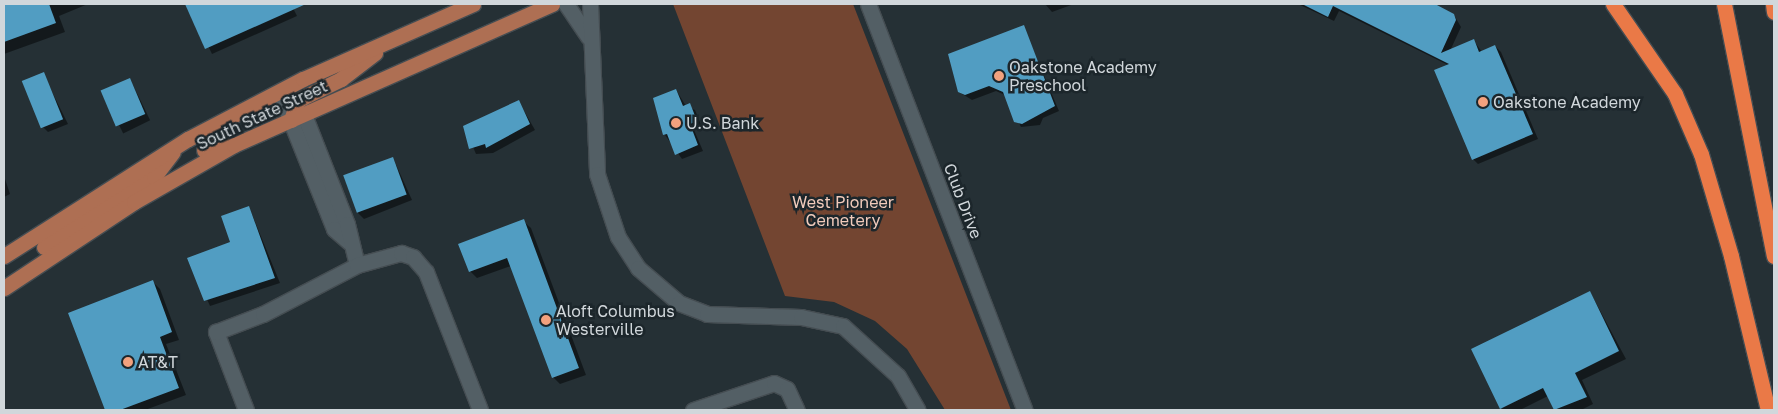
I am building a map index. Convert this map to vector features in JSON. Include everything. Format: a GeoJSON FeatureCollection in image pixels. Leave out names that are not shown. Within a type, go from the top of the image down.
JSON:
{"type":"FeatureCollection","features":[{"type":"Feature","properties":{"kind":"highway"},"geometry":{"type":"LineString","coordinates":[[1614,4],[1658,66],[1701,154],[1731,256],[1768,410]]}},
{"type":"Feature","properties":{"kind":"highway"},"geometry":{"type":"LineString","coordinates":[[1773,4],[1774,12]]}},
{"type":"Feature","properties":{"kind":"highway"},"geometry":{"type":"LineString","coordinates":[[1725,10],[1774,256]]}},
{"type":"Feature","properties":{"kind":"main road","name":"South State Street"},"geometry":{"type":"LineString","coordinates":[[4,288],[166,183],[234,145],[552,4]]}},
{"type":"Feature","properties":{"kind":"main road","name":"South State Street"},"geometry":{"type":"LineString","coordinates":[[4,256],[179,145],[285,88],[466,5]]}},
{"type":"Feature","properties":{"kind":"main road"},"geometry":{"type":"LineString","coordinates":[[298,117],[298,100],[341,80],[389,41]]}},
{"type":"Feature","properties":{"kind":"main road"},"geometry":{"type":"LineString","coordinates":[[166,183],[194,155],[220,141],[224,121]]}},
{"type":"Feature","properties":{"kind":"main road"},"geometry":{"type":"LineString","coordinates":[[4,276],[154,177],[179,145]]}},
{"type":"Feature","properties":{"kind":"street"},"geometry":{"type":"LineString","coordinates":[[566,4],[588,38]]}},
{"type":"Feature","properties":{"kind":"street"},"geometry":{"type":"LineString","coordinates":[[590,4],[588,38],[596,77],[597,174],[618,237],[638,268],[679,303],[707,314],[801,318],[843,326],[898,376],[918,410]]}},
{"type":"Feature","properties":{"kind":"street","name":"Club Drive"},"geometry":{"type":"LineString","coordinates":[[868,4],[1025,410]]}},
{"type":"Feature","properties":{"kind":"street"},"geometry":{"type":"LineString","coordinates":[[285,88],[298,117],[334,229],[349,242],[357,265]]}},
{"type":"Feature","properties":{"kind":"street"},"geometry":{"type":"LineString","coordinates":[[285,88],[298,100]]}},
{"type":"Feature","properties":{"kind":"street"},"geometry":{"type":"LineString","coordinates":[[246,410],[216,332],[263,314],[357,265],[390,253],[401,253],[420,263],[480,410]]}},
{"type":"Feature","properties":{"kind":"street"},"geometry":{"type":"LineString","coordinates":[[693,410],[774,383],[787,389],[797,410]]}},
{"type":"Feature","properties":{"kind":"green space","name":"West Pioneer Cemetery"},"geometry":{"type":"Polygon","coordinates":[[[673,4],[853,4],[1011,410],[945,410],[907,349],[875,321],[834,302],[785,296],[673,4]]]}},
{"type":"Feature","properties":{"kind":"building"},"geometry":{"type":"Polygon","coordinates":[[[4,4],[49,4],[56,23],[4,42],[4,4]]]}},
{"type":"Feature","properties":{"kind":"building"},"geometry":{"type":"Polygon","coordinates":[[[185,4],[306,4],[205,49],[185,4]]]}},
{"type":"Feature","properties":{"kind":"building","name":"Oakstone Academy"},"geometry":{"type":"Polygon","coordinates":[[[1302,4],[1435,4],[1454,14],[1456,20],[1441,53],[1474,39],[1479,52],[1495,45],[1533,134],[1472,160],[1434,70],[1449,64],[1333,6],[1328,17],[1302,4]]]}},
{"type":"Feature","properties":{"kind":"building","name":"Oakstone Academy Preschool"},"geometry":{"type":"Polygon","coordinates":[[[1024,25],[1055,106],[1022,124],[1014,122],[1003,92],[989,86],[965,95],[958,92],[948,54],[1024,25]]]}},
{"type":"Feature","properties":{"kind":"building"},"geometry":{"type":"Polygon","coordinates":[[[44,72],[63,119],[41,128],[22,81],[44,72]]]}},
{"type":"Feature","properties":{"kind":"building"},"geometry":{"type":"Polygon","coordinates":[[[130,78],[145,114],[116,126],[101,91],[130,78]]]}},
{"type":"Feature","properties":{"kind":"building","name":"U.S. Bank"},"geometry":{"type":"Polygon","coordinates":[[[676,89],[683,106],[690,103],[697,121],[690,124],[698,145],[675,155],[667,134],[663,135],[653,98],[676,89]]]}},
{"type":"Feature","properties":{"kind":"building"},"geometry":{"type":"Polygon","coordinates":[[[519,100],[530,124],[486,148],[485,144],[469,149],[463,126],[519,100]]]}},
{"type":"Feature","properties":{"kind":"building"},"geometry":{"type":"Polygon","coordinates":[[[393,157],[407,195],[357,213],[343,175],[393,157]]]}},
{"type":"Feature","properties":{"kind":"building"},"geometry":{"type":"Polygon","coordinates":[[[249,206],[275,278],[204,301],[187,258],[230,242],[221,216],[249,206]]]}},
{"type":"Feature","properties":{"kind":"building","name":"Aloft Columbus Westerville"},"geometry":{"type":"Polygon","coordinates":[[[524,219],[579,368],[552,378],[507,258],[469,272],[458,244],[524,219]]]}},
{"type":"Feature","properties":{"kind":"building","name":"AT&T"},"geometry":{"type":"Polygon","coordinates":[[[153,280],[172,332],[160,337],[179,388],[120,410],[105,410],[68,313],[153,280]]]}},
{"type":"Feature","properties":{"kind":"building"},"geometry":{"type":"Polygon","coordinates":[[[1590,291],[1619,351],[1575,373],[1587,397],[1554,410],[1543,388],[1500,409],[1471,349],[1590,291]]]}},
{"type":"Feature","properties":{"kind":"place","name":"Oakstone Academy Preschool"},"geometry":{"type":"Point","coordinates":[999,76]}},
{"type":"Feature","properties":{"kind":"place","name":"Oakstone Academy"},"geometry":{"type":"Point","coordinates":[1483,102]}},
{"type":"Feature","properties":{"kind":"place","name":"U.S. Bank"},"geometry":{"type":"Point","coordinates":[676,123]}},
{"type":"Feature","properties":{"kind":"place","name":"Aloft Columbus Westerville"},"geometry":{"type":"Point","coordinates":[546,320]}},
{"type":"Feature","properties":{"kind":"place","name":"AT&T"},"geometry":{"type":"Point","coordinates":[128,362]}}]}
